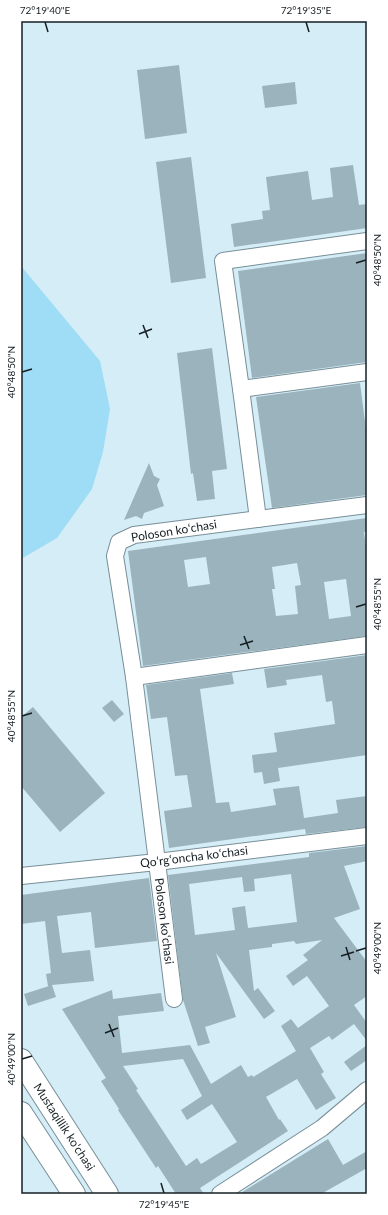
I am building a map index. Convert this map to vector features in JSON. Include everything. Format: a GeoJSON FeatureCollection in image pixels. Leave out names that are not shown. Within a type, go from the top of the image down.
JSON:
{"type":"FeatureCollection","features":[{"type":"Feature","properties":{"kind":"main road","name":"Mustaqillik ko'chasi"},"geometry":{"type":"LineString","coordinates":[[21,1060],[107,1194]]}},
{"type":"Feature","properties":{"kind":"main road"},"geometry":{"type":"LineString","coordinates":[[21,1113],[74,1194]]}},
{"type":"Feature","properties":{"kind":"street"},"geometry":{"type":"LineString","coordinates":[[258,519],[223,261],[367,241]]}},
{"type":"Feature","properties":{"kind":"street"},"geometry":{"type":"LineString","coordinates":[[241,390],[367,372]]}},
{"type":"Feature","properties":{"kind":"street","name":"Poloson koʻchasi"},"geometry":{"type":"LineString","coordinates":[[174,999],[134,677],[115,556],[119,542],[134,535],[367,504]]}},
{"type":"Feature","properties":{"kind":"street"},"geometry":{"type":"LineString","coordinates":[[134,677],[367,645]]}},
{"type":"Feature","properties":{"kind":"street","name":"Qoʻrgʻoncha koʻchasi"},"geometry":{"type":"LineString","coordinates":[[21,876],[157,862],[367,836]]}},
{"type":"Feature","properties":{"kind":"street"},"geometry":{"type":"LineString","coordinates":[[220,1194],[322,1128],[367,1090]]}},
{"type":"Feature","properties":{"kind":"shaded area"},"geometry":{"type":"Polygon","coordinates":[[[21,266],[100,361],[110,409],[103,452],[92,489],[57,538],[21,559],[21,266]]]}},
{"type":"Feature","properties":{"kind":"building"},"geometry":{"type":"Polygon","coordinates":[[[179,65],[187,133],[145,139],[137,70],[179,65]]]}},
{"type":"Feature","properties":{"kind":"building"},"geometry":{"type":"Polygon","coordinates":[[[295,82],[297,104],[265,108],[262,86],[295,82]]]}},
{"type":"Feature","properties":{"kind":"building"},"geometry":{"type":"Polygon","coordinates":[[[191,157],[206,278],[171,283],[156,162],[191,157]]]}},
{"type":"Feature","properties":{"kind":"building"},"geometry":{"type":"Polygon","coordinates":[[[353,165],[359,205],[367,204],[367,228],[234,247],[231,224],[263,219],[262,211],[270,210],[266,177],[308,171],[312,200],[333,197],[330,168],[353,165]]]}},
{"type":"Feature","properties":{"kind":"building"},"geometry":{"type":"Polygon","coordinates":[[[367,253],[367,362],[252,378],[238,271],[367,253]]]}},
{"type":"Feature","properties":{"kind":"building"},"geometry":{"type":"Polygon","coordinates":[[[212,348],[227,469],[212,471],[215,499],[197,501],[193,473],[191,474],[177,353],[212,348]]]}},
{"type":"Feature","properties":{"kind":"building"},"geometry":{"type":"Polygon","coordinates":[[[360,383],[367,437],[367,495],[272,508],[256,397],[360,383]]]}},
{"type":"Feature","properties":{"kind":"building"},"geometry":{"type":"Polygon","coordinates":[[[149,463],[154,476],[160,479],[157,485],[164,506],[144,513],[142,519],[136,516],[124,520],[149,463]]]}},
{"type":"Feature","properties":{"kind":"building"},"geometry":{"type":"Polygon","coordinates":[[[367,518],[367,532],[364,532],[367,555],[367,636],[143,666],[128,551],[367,518]],[[206,557],[184,560],[188,587],[210,584],[206,557]],[[297,563],[272,567],[275,589],[272,589],[276,616],[298,614],[295,586],[301,585],[297,563]],[[346,579],[324,582],[329,619],[351,616],[346,579]]]}},
{"type":"Feature","properties":{"kind":"building"},"geometry":{"type":"Polygon","coordinates":[[[367,655],[367,755],[278,768],[280,781],[264,784],[262,772],[254,773],[252,755],[277,752],[274,733],[335,724],[332,701],[326,702],[322,675],[286,680],[287,685],[267,688],[264,669],[367,655]]]}},
{"type":"Feature","properties":{"kind":"building"},"geometry":{"type":"Polygon","coordinates":[[[232,673],[234,684],[200,689],[216,803],[229,802],[231,812],[276,805],[273,789],[299,786],[304,818],[338,813],[336,800],[367,796],[367,827],[306,834],[305,829],[169,848],[164,811],[192,807],[187,775],[175,776],[167,717],[151,719],[146,685],[232,673]]]}},
{"type":"Feature","properties":{"kind":"building"},"geometry":{"type":"Polygon","coordinates":[[[112,700],[124,714],[114,722],[102,708],[112,700]]]}},
{"type":"Feature","properties":{"kind":"building"},"geometry":{"type":"Polygon","coordinates":[[[33,707],[105,793],[60,832],[21,786],[21,717],[33,707]]]}},
{"type":"Feature","properties":{"kind":"building"},"geometry":{"type":"Polygon","coordinates":[[[367,846],[367,861],[344,866],[360,909],[334,918],[367,962],[367,996],[354,1005],[367,1023],[367,1041],[354,1024],[332,1040],[329,1036],[310,1048],[324,1072],[321,1074],[336,1098],[316,1110],[297,1079],[266,1097],[279,1120],[280,1119],[288,1131],[200,1188],[204,1194],[176,1194],[158,1166],[156,1168],[118,1110],[119,1109],[101,1081],[106,1078],[62,1009],[112,990],[113,999],[161,993],[164,1011],[118,1016],[122,1053],[190,1045],[211,1084],[241,1065],[248,1077],[252,1075],[253,1077],[296,1051],[281,1026],[291,1019],[298,1028],[329,1006],[307,976],[293,986],[286,976],[308,960],[303,955],[322,940],[296,944],[294,941],[272,944],[272,947],[249,950],[254,991],[258,988],[275,1011],[264,1019],[216,953],[236,1017],[205,1027],[210,1043],[198,1046],[183,1000],[168,875],[309,857],[309,853],[367,846]],[[291,874],[254,879],[255,891],[244,892],[242,877],[189,884],[195,935],[235,930],[232,908],[245,906],[248,928],[297,922],[291,874]],[[183,1059],[123,1066],[138,1089],[136,1090],[186,1166],[197,1158],[201,1164],[237,1142],[212,1104],[187,1120],[181,1110],[202,1096],[183,1059]]]}},
{"type":"Feature","properties":{"kind":"building"},"geometry":{"type":"Polygon","coordinates":[[[149,878],[157,941],[95,948],[91,912],[57,916],[62,953],[90,950],[94,981],[52,985],[56,997],[28,1006],[24,994],[49,986],[46,974],[51,973],[45,921],[21,924],[21,895],[149,878]]]}},
{"type":"Feature","properties":{"kind":"building"},"geometry":{"type":"Polygon","coordinates":[[[367,1045],[367,1060],[351,1071],[344,1062],[367,1045]]]}},
{"type":"Feature","properties":{"kind":"building"},"geometry":{"type":"Polygon","coordinates":[[[328,1139],[343,1165],[367,1151],[367,1168],[321,1194],[239,1194],[328,1139]]]}}]}
